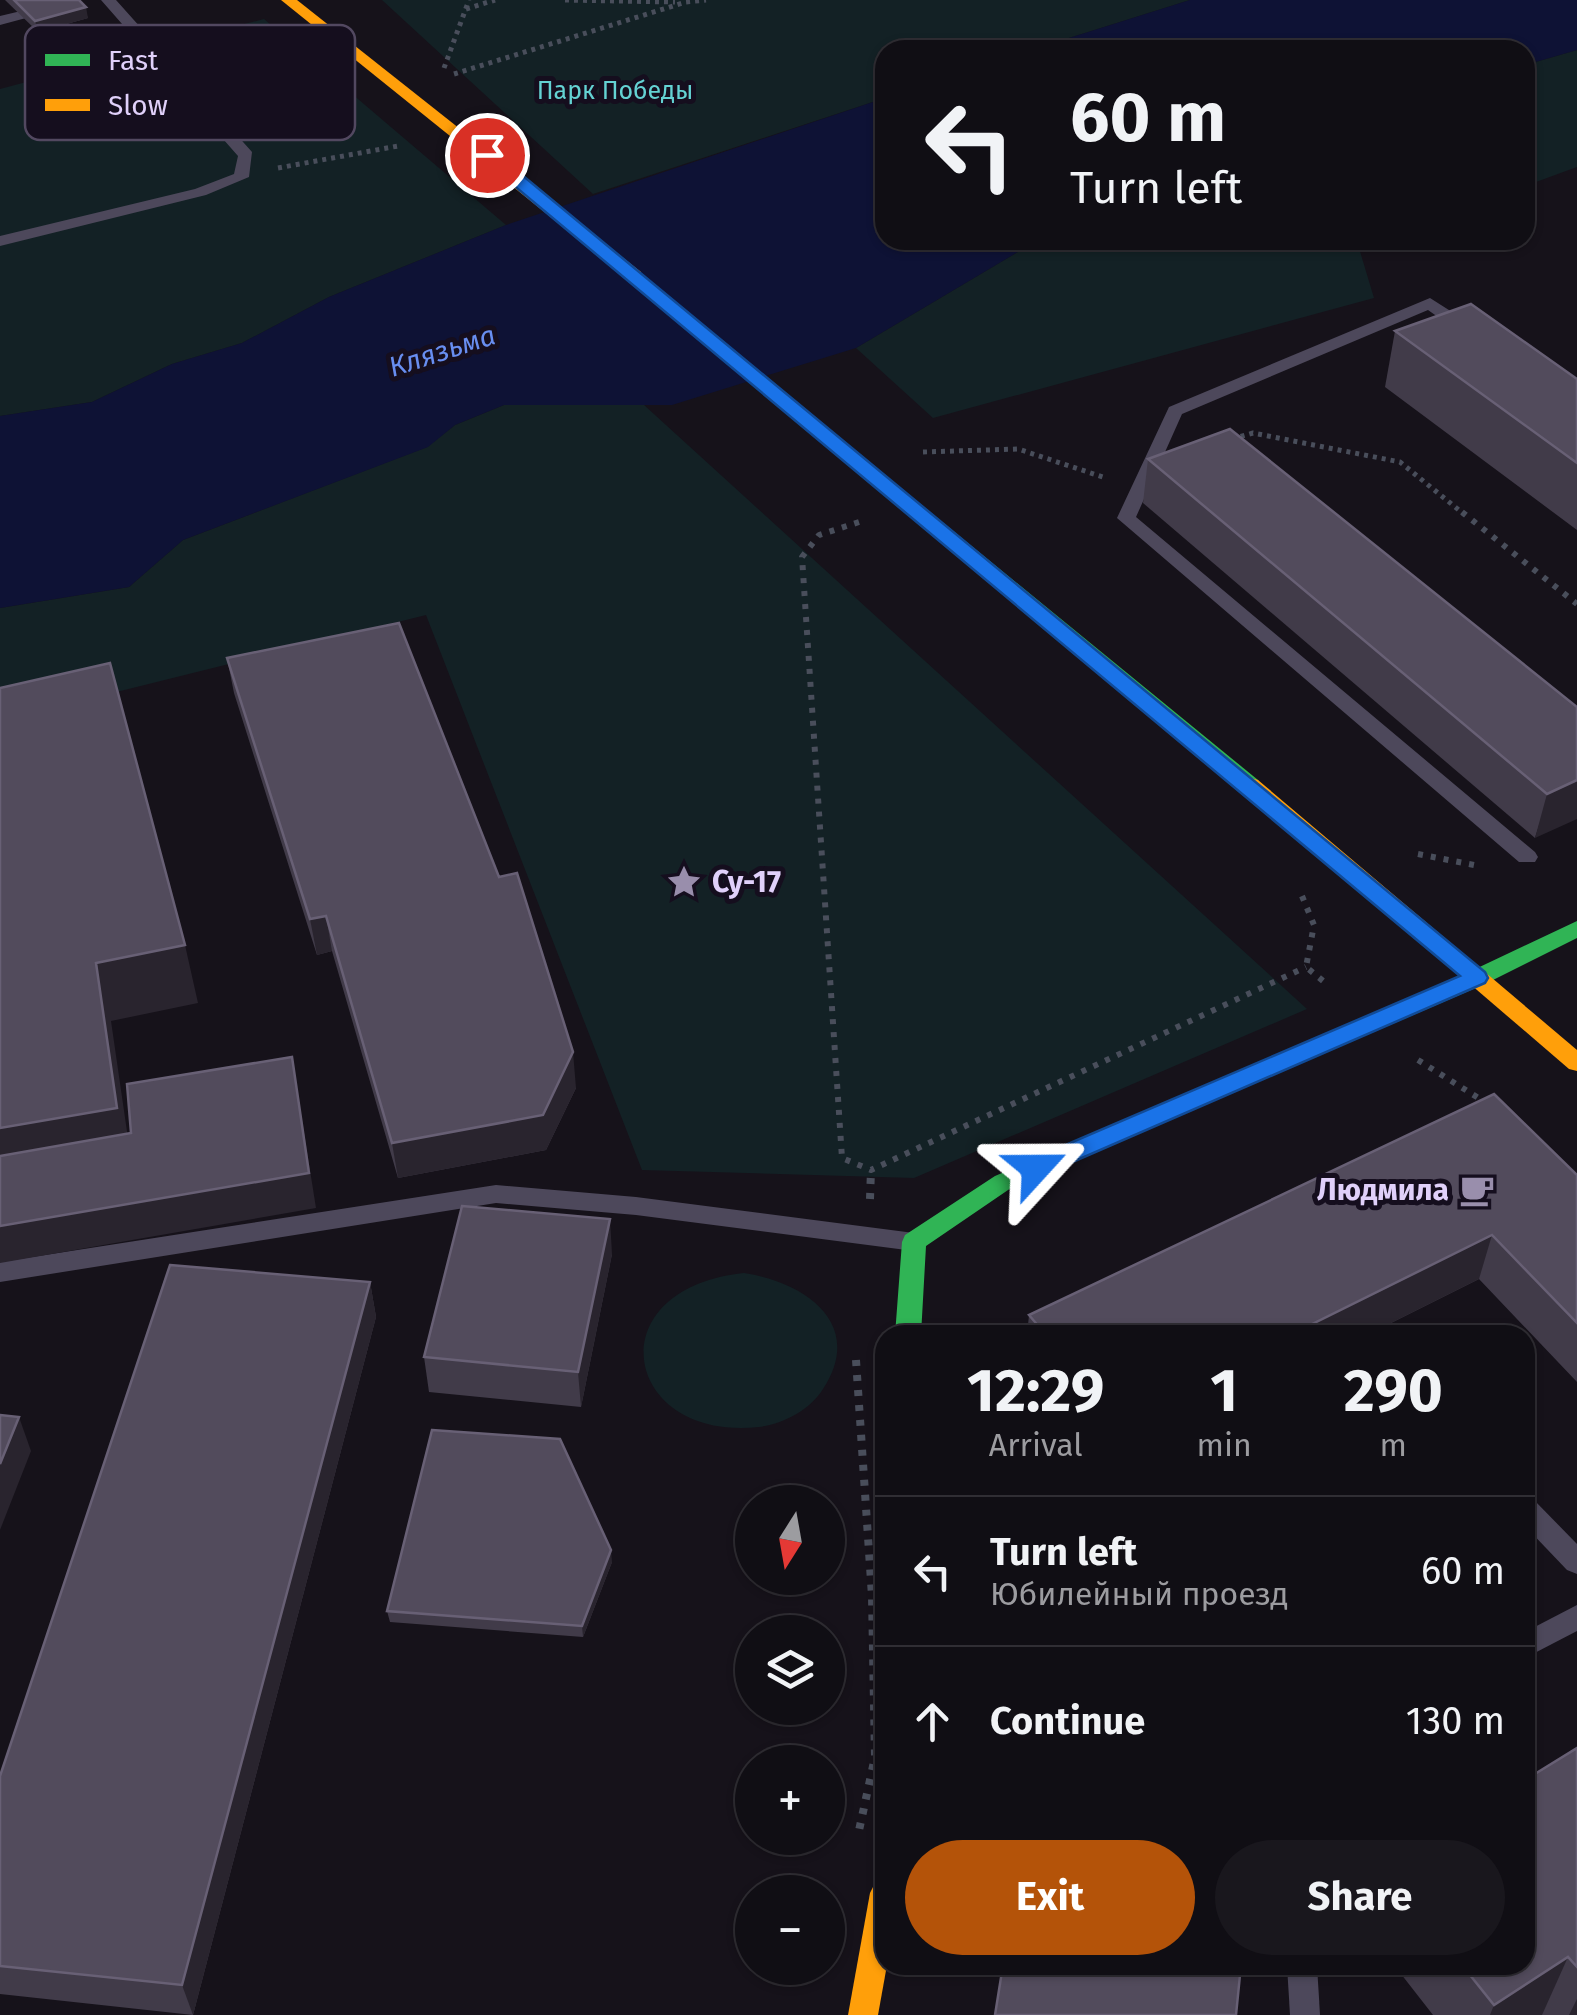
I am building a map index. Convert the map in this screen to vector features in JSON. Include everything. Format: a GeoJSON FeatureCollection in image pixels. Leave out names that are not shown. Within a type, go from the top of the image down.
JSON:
{"type":"FeatureCollection","features":[{"type":"Feature","properties":{"kind":"main road"},"geometry":{"type":"LineString","coordinates":[[288,0],[320,25]]}},
{"type":"Feature","properties":{"kind":"main road"},"geometry":{"type":"LineString","coordinates":[[308,0],[320,25]]}},
{"type":"Feature","properties":{"kind":"main road"},"geometry":{"type":"LineString","coordinates":[[355,52],[458,131],[837,442],[1351,869],[1577,1064]]}},
{"type":"Feature","properties":{"kind":"main road"},"geometry":{"type":"LineString","coordinates":[[909,1325],[914,1242],[1003,1182],[1477,978],[1577,929]]}},
{"type":"Feature","properties":{"kind":"main road"},"geometry":{"type":"LineString","coordinates":[[862,2015],[875,1946]]}},
{"type":"Feature","properties":{"kind":"lane"},"geometry":{"type":"LineString","coordinates":[[108,0],[130,25]]}},
{"type":"Feature","properties":{"kind":"lane"},"geometry":{"type":"LineString","coordinates":[[0,22],[21,15]]}},
{"type":"Feature","properties":{"kind":"lane"},"geometry":{"type":"LineString","coordinates":[[0,240],[200,192],[241,177],[246,155],[233,140]]}},
{"type":"Feature","properties":{"kind":"lane"},"geometry":{"type":"LineString","coordinates":[[1489,345],[1430,303],[1174,411],[1126,518],[1527,857]]}},
{"type":"Feature","properties":{"kind":"lane"},"geometry":{"type":"LineString","coordinates":[[0,1272],[496,1194],[636,1206],[914,1242]]}},
{"type":"Feature","properties":{"kind":"lane"},"geometry":{"type":"LineString","coordinates":[[1535,1518],[1577,1562]]}},
{"type":"Feature","properties":{"kind":"lane"},"geometry":{"type":"LineString","coordinates":[[1535,1640],[1577,1617]]}},
{"type":"Feature","properties":{"kind":"lane"},"geometry":{"type":"LineString","coordinates":[[1303,1975],[1305,2015]]}},
{"type":"Feature","properties":{"kind":"path"},"geometry":{"type":"LineString","coordinates":[[469,0],[440,78],[688,1]]}},
{"type":"Feature","properties":{"kind":"path"},"geometry":{"type":"LineString","coordinates":[[466,9],[495,0]]}},
{"type":"Feature","properties":{"kind":"path"},"geometry":{"type":"LineString","coordinates":[[565,0],[706,0]]}},
{"type":"Feature","properties":{"kind":"path"},"geometry":{"type":"LineString","coordinates":[[292,164],[405,145]]}},
{"type":"Feature","properties":{"kind":"path"},"geometry":{"type":"LineString","coordinates":[[1152,464],[1253,433],[1400,462],[1577,604]]}},
{"type":"Feature","properties":{"kind":"path"},"geometry":{"type":"LineString","coordinates":[[907,453],[1018,449],[1140,489]]}},
{"type":"Feature","properties":{"kind":"path"},"geometry":{"type":"LineString","coordinates":[[864,520],[819,535],[802,557],[842,1158],[872,1170],[1306,967]]}},
{"type":"Feature","properties":{"kind":"path"},"geometry":{"type":"LineString","coordinates":[[1306,967],[1314,925],[1300,893],[1351,869]]}},
{"type":"Feature","properties":{"kind":"path"},"geometry":{"type":"LineString","coordinates":[[1306,967],[1430,1070],[1485,1101],[1498,1114]]}},
{"type":"Feature","properties":{"kind":"path"},"geometry":{"type":"LineString","coordinates":[[855,1346],[872,1596],[875,1757],[855,1849]]}},
{"type":"Feature","properties":{"kind":"green space","name":"Парк Победы"},"geometry":{"type":"Polygon","coordinates":[[[382,0],[1190,0],[1063,40],[875,40],[875,101],[593,194],[382,0]]]}},
{"type":"Feature","properties":{"kind":"green space"},"geometry":{"type":"Polygon","coordinates":[[[264,19],[271,25],[241,25],[264,19]]]}},
{"type":"Feature","properties":{"kind":"green space"},"geometry":{"type":"Polygon","coordinates":[[[1577,50],[1577,167],[1535,182],[1535,62],[1577,50]]]}},
{"type":"Feature","properties":{"kind":"green space"},"geometry":{"type":"Polygon","coordinates":[[[25,82],[25,140],[355,140],[355,96],[506,225],[329,297],[242,343],[172,364],[92,402],[0,416],[0,89],[25,82]]]}},
{"type":"Feature","properties":{"kind":"green space"},"geometry":{"type":"Polygon","coordinates":[[[1021,250],[1360,250],[1374,298],[933,418],[856,348],[1021,250]]]}},
{"type":"Feature","properties":{"kind":"green space"},"geometry":{"type":"Polygon","coordinates":[[[504,405],[644,405],[1307,1009],[914,1178],[642,1170],[426,615],[0,721],[0,608],[129,587],[183,540],[427,447],[455,425],[504,405]]]}},
{"type":"Feature","properties":{"kind":"green space"},"geometry":{"type":"Polygon","coordinates":[[[744,1273],[788,1286],[822,1310],[833,1326],[837,1344],[834,1365],[818,1397],[786,1419],[759,1427],[713,1425],[678,1412],[655,1389],[644,1362],[647,1333],[664,1306],[696,1285],[744,1273]]]}},
{"type":"Feature","properties":{"kind":"water"},"geometry":{"type":"Polygon","coordinates":[[[1190,0],[1577,0],[1577,50],[1535,62],[1535,40],[1063,40],[1190,0]]]}},
{"type":"Feature","properties":{"kind":"water","name":"Клязьма"},"geometry":{"type":"Polygon","coordinates":[[[875,101],[875,250],[1021,250],[856,348],[672,405],[504,405],[455,425],[428,447],[183,540],[129,587],[0,608],[0,416],[92,402],[172,364],[242,343],[329,297],[506,225],[875,101]]]}},
{"type":"Feature","properties":{"kind":"building"},"geometry":{"type":"Polygon","coordinates":[[[14,0],[79,0],[86,7],[35,21],[14,0]]]}},
{"type":"Feature","properties":{"kind":"building"},"geometry":{"type":"Polygon","coordinates":[[[1471,304],[1577,379],[1577,463],[1395,331],[1471,304]]]}},
{"type":"Feature","properties":{"kind":"building"},"geometry":{"type":"Polygon","coordinates":[[[1230,429],[1577,707],[1577,780],[1547,794],[1148,459],[1230,429]]]}},
{"type":"Feature","properties":{"kind":"building"},"geometry":{"type":"Polygon","coordinates":[[[399,623],[499,877],[517,873],[573,1052],[543,1115],[392,1143],[326,916],[310,919],[227,658],[399,623]]]}},
{"type":"Feature","properties":{"kind":"building"},"geometry":{"type":"Polygon","coordinates":[[[110,663],[185,945],[96,963],[117,1108],[0,1128],[0,688],[110,663]]]}},
{"type":"Feature","properties":{"kind":"building"},"geometry":{"type":"Polygon","coordinates":[[[292,1057],[309,1173],[0,1226],[0,1156],[131,1133],[127,1084],[292,1057]]]}},
{"type":"Feature","properties":{"kind":"building"},"geometry":{"type":"Polygon","coordinates":[[[1494,1094],[1577,1175],[1577,1323],[1492,1235],[1310,1325],[1038,1325],[1029,1315],[1494,1094]]]}},
{"type":"Feature","properties":{"kind":"building"},"geometry":{"type":"Polygon","coordinates":[[[462,1206],[610,1219],[578,1372],[424,1357],[462,1206]]]}},
{"type":"Feature","properties":{"kind":"building"},"geometry":{"type":"Polygon","coordinates":[[[170,1265],[370,1282],[182,1985],[0,1966],[0,1776],[170,1265]]]}},
{"type":"Feature","properties":{"kind":"building"},"geometry":{"type":"Polygon","coordinates":[[[0,1415],[19,1417],[0,1464],[0,1415]]]}},
{"type":"Feature","properties":{"kind":"building"},"geometry":{"type":"Polygon","coordinates":[[[432,1430],[560,1439],[611,1550],[582,1626],[387,1611],[432,1430]]]}},
{"type":"Feature","properties":{"kind":"building"},"geometry":{"type":"Polygon","coordinates":[[[1577,1748],[1577,1967],[1568,1957],[1494,2005],[1470,1975],[1535,1975],[1535,1774],[1577,1748]]]}},
{"type":"Feature","properties":{"kind":"building"},"geometry":{"type":"Polygon","coordinates":[[[1001,1975],[1240,1975],[1236,2015],[995,2015],[1001,1975]]]}},
{"type":"Feature","properties":{"kind":"traffic: fast"},"geometry":{"type":"LineString","coordinates":[[635,276],[1251,785]]}},
{"type":"Feature","properties":{"kind":"traffic: fast"},"geometry":{"type":"LineString","coordinates":[[909,1325],[914,1242],[1003,1182],[1477,978],[1577,929]]}},
{"type":"Feature","properties":{"kind":"traffic: slow"},"geometry":{"type":"LineString","coordinates":[[288,0],[319,25]]}},
{"type":"Feature","properties":{"kind":"traffic: slow"},"geometry":{"type":"LineString","coordinates":[[355,53],[635,276]]}},
{"type":"Feature","properties":{"kind":"traffic: slow"},"geometry":{"type":"LineString","coordinates":[[1251,785],[1577,1063]]}},
{"type":"Feature","properties":{"kind":"traffic: slow"},"geometry":{"type":"LineString","coordinates":[[863,2015],[875,1948]]}},
{"type":"Feature","properties":{"kind":"place","name":"Су-17"},"geometry":{"type":"Point","coordinates":[684,882]}},
{"type":"Feature","properties":{"kind":"place","name":"Людмила"},"geometry":{"type":"Point","coordinates":[1477,1190]}},
{"type":"Feature","properties":{"kind":"route"},"geometry":{"type":"LineString","coordinates":[[487,155],[1200,743],[1477,978],[1036,1168]]}}]}
